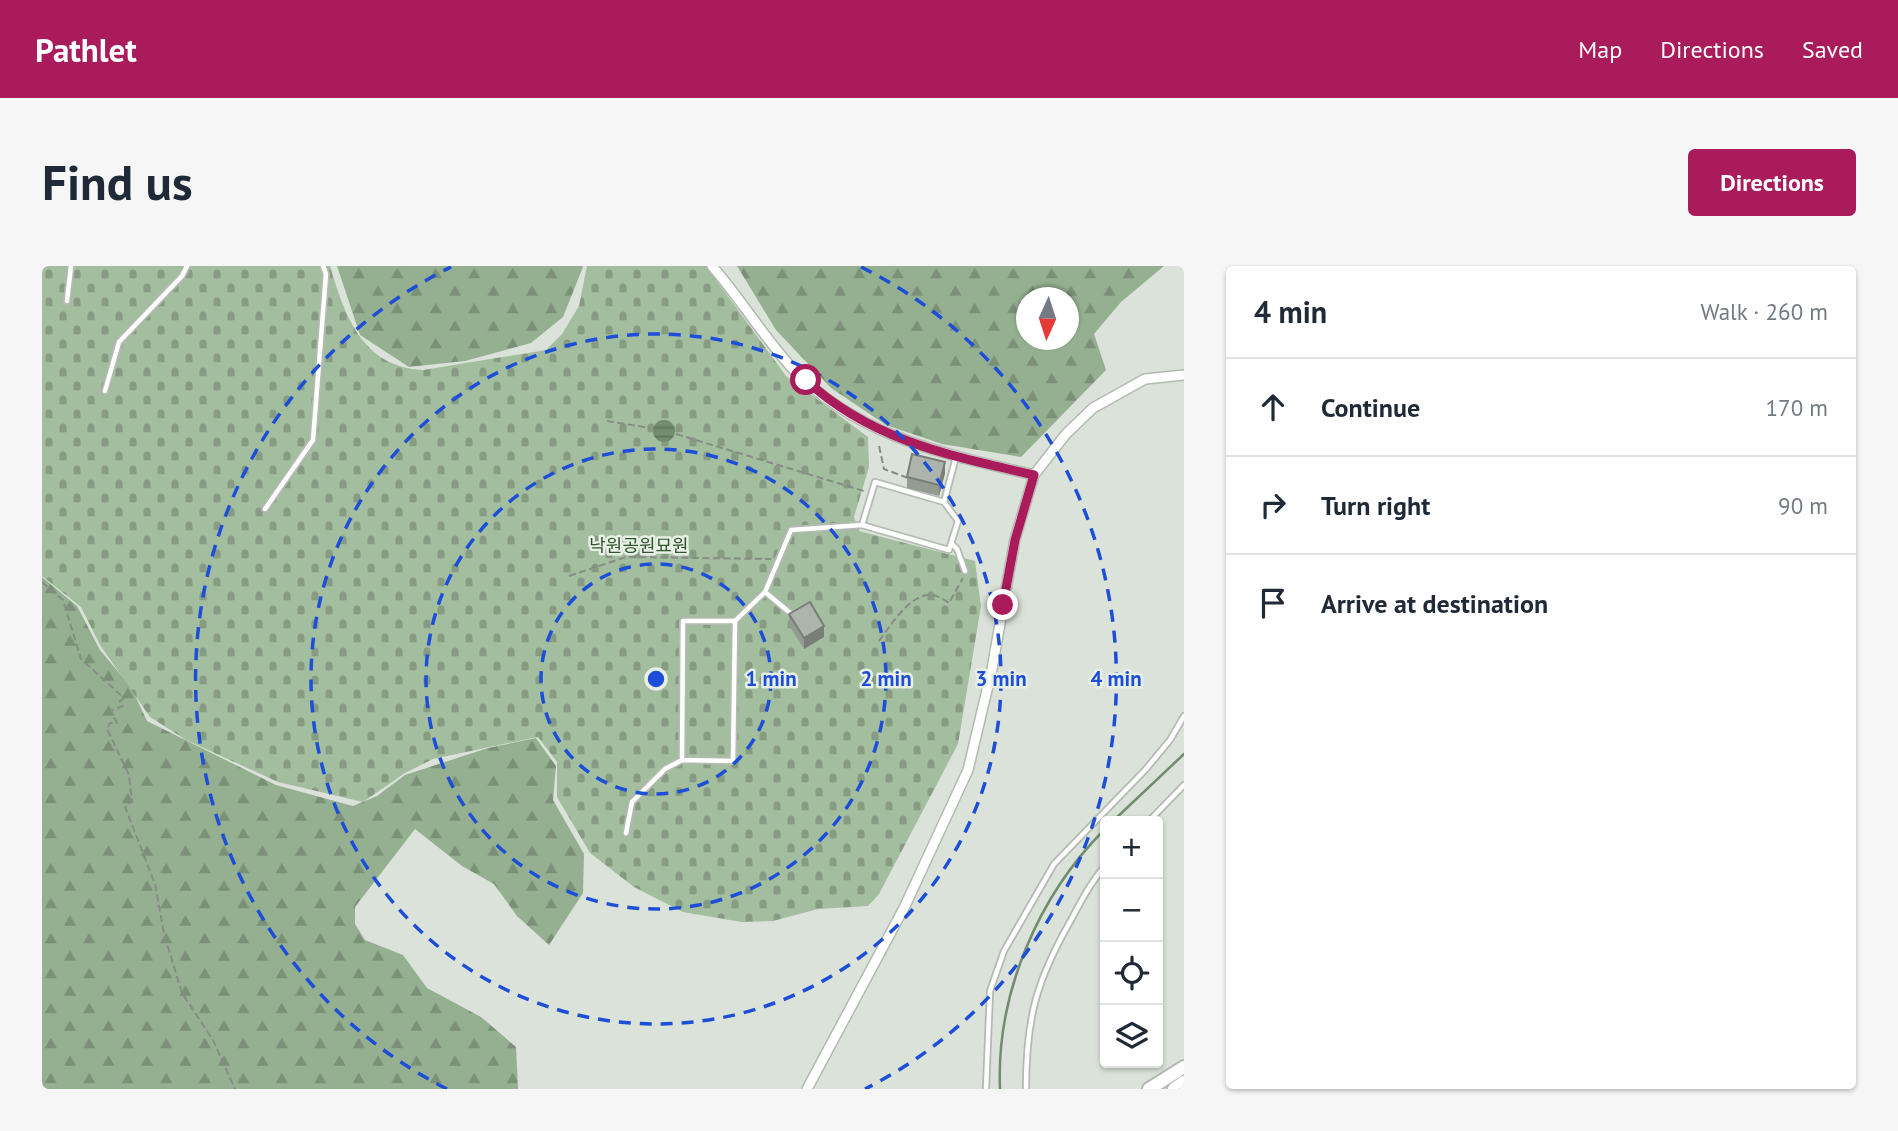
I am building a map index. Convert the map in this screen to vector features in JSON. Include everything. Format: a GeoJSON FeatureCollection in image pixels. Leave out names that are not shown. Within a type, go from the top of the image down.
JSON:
{"type":"FeatureCollection","features":[{"type":"Feature","properties":{"kind":"main road"},"geometry":{"type":"LineString","coordinates":[[1149,1089],[1184,1067]]}},
{"type":"Feature","properties":{"kind":"main road"},"geometry":{"type":"LineString","coordinates":[[1174,1089],[1184,1082]]}},
{"type":"Feature","properties":{"kind":"street"},"geometry":{"type":"LineString","coordinates":[[712,266],[792,368],[819,393],[873,429],[956,457],[1034,475]]}},
{"type":"Feature","properties":{"kind":"street"},"geometry":{"type":"LineString","coordinates":[[807,1089],[916,883],[968,770],[992,669],[1015,540],[1034,475],[1066,434],[1093,408],[1145,379],[1184,375]]}},
{"type":"Feature","properties":{"kind":"lane"},"geometry":{"type":"LineString","coordinates":[[67,301],[71,266]]}},
{"type":"Feature","properties":{"kind":"lane"},"geometry":{"type":"LineString","coordinates":[[105,391],[119,342],[181,276],[187,266]]}},
{"type":"Feature","properties":{"kind":"lane"},"geometry":{"type":"LineString","coordinates":[[265,509],[313,440],[326,274],[323,266]]}},
{"type":"Feature","properties":{"kind":"lane"},"geometry":{"type":"LineString","coordinates":[[944,502],[956,457]]}},
{"type":"Feature","properties":{"kind":"lane"},"geometry":{"type":"LineString","coordinates":[[682,760],[683,621],[735,621],[765,592],[791,530],[862,525],[949,550],[958,520],[944,502],[874,482],[862,525]]}},
{"type":"Feature","properties":{"kind":"lane"},"geometry":{"type":"LineString","coordinates":[[951,543],[957,549],[965,572]]}},
{"type":"Feature","properties":{"kind":"lane"},"geometry":{"type":"LineString","coordinates":[[765,592],[798,620]]}},
{"type":"Feature","properties":{"kind":"lane"},"geometry":{"type":"LineString","coordinates":[[626,833],[632,802],[665,769],[682,760],[733,761],[735,621]]}},
{"type":"Feature","properties":{"kind":"lane"},"geometry":{"type":"LineString","coordinates":[[986,1089],[990,991],[1004,951],[1054,864],[1146,769],[1170,740],[1184,716]]}},
{"type":"Feature","properties":{"kind":"lane"},"geometry":{"type":"LineString","coordinates":[[1154,816],[1184,785]]}},
{"type":"Feature","properties":{"kind":"lane"},"geometry":{"type":"LineString","coordinates":[[1026,1089],[1031,1011],[1048,961],[1100,872]]}},
{"type":"Feature","properties":{"kind":"path"},"geometry":{"type":"LineString","coordinates":[[607,421],[650,428]]}},
{"type":"Feature","properties":{"kind":"path"},"geometry":{"type":"LineString","coordinates":[[676,434],[871,493]]}},
{"type":"Feature","properties":{"kind":"path"},"geometry":{"type":"LineString","coordinates":[[879,446],[884,469],[909,478]]}},
{"type":"Feature","properties":{"kind":"path"},"geometry":{"type":"LineString","coordinates":[[569,576],[626,557],[779,559]]}},
{"type":"Feature","properties":{"kind":"path"},"geometry":{"type":"LineString","coordinates":[[879,641],[892,623],[918,597],[931,594],[949,603],[963,582],[965,572]]}},
{"type":"Feature","properties":{"kind":"path"},"geometry":{"type":"LineString","coordinates":[[42,582],[63,600],[81,659],[124,698],[120,701],[123,706],[111,711],[117,717],[117,723],[110,723],[107,729],[129,775],[132,801],[125,807],[155,884],[164,934],[183,993],[213,1040],[234,1089]]}},
{"type":"Feature","properties":{"kind":"green space","name":"낙원공원묘원"},"geometry":{"type":"Polygon","coordinates":[[[42,266],[330,266],[342,303],[359,336],[385,360],[402,367],[423,370],[546,350],[562,334],[579,306],[587,266],[706,266],[786,376],[868,437],[869,467],[854,517],[859,531],[975,561],[981,606],[958,744],[879,894],[868,906],[818,909],[773,921],[742,922],[683,912],[634,887],[590,853],[557,797],[557,762],[538,737],[433,759],[405,773],[363,802],[278,782],[186,740],[150,717],[100,645],[81,607],[42,576],[42,266]]]}},
{"type":"Feature","properties":{"kind":"green space"},"geometry":{"type":"Polygon","coordinates":[[[337,266],[583,267],[563,317],[531,343],[465,361],[409,367],[360,335],[337,266]]]}},
{"type":"Feature","properties":{"kind":"green space"},"geometry":{"type":"Polygon","coordinates":[[[737,266],[1164,266],[1121,302],[1094,334],[1106,370],[1021,457],[942,444],[886,425],[831,388],[776,330],[737,266]]]}},
{"type":"Feature","properties":{"kind":"green space"},"geometry":{"type":"Polygon","coordinates":[[[42,577],[77,606],[100,650],[131,687],[147,721],[276,785],[353,806],[377,796],[405,775],[488,748],[536,738],[556,766],[553,800],[584,854],[583,893],[549,945],[517,916],[494,884],[462,866],[415,829],[355,907],[355,924],[365,940],[403,955],[427,988],[481,1017],[516,1047],[518,1089],[42,1089],[42,577]]]}},
{"type":"Feature","properties":{"kind":"shaded area"},"geometry":{"type":"Polygon","coordinates":[[[660,420],[668,420],[675,427],[675,435],[668,442],[660,442],[653,435],[653,427],[660,420]]]}},
{"type":"Feature","properties":{"kind":"building"},"geometry":{"type":"Polygon","coordinates":[[[912,454],[945,462],[939,485],[907,477],[912,454]]]}},
{"type":"Feature","properties":{"kind":"building"},"geometry":{"type":"Polygon","coordinates":[[[810,602],[824,626],[804,638],[789,614],[810,602]]]}},
{"type":"Feature","properties":{"kind":"waterway"},"geometry":{"type":"LineString","coordinates":[[1118,816],[1184,754]]}},
{"type":"Feature","properties":{"kind":"waterway"},"geometry":{"type":"LineString","coordinates":[[1000,1089],[1005,1018],[1026,948],[1060,885],[1100,835]]}},
{"type":"Feature","properties":{"kind":"route"},"geometry":{"type":"LineString","coordinates":[[806,380],[846,414],[873,429],[948,455],[1034,475],[1015,540],[1003,605]]}}]}
